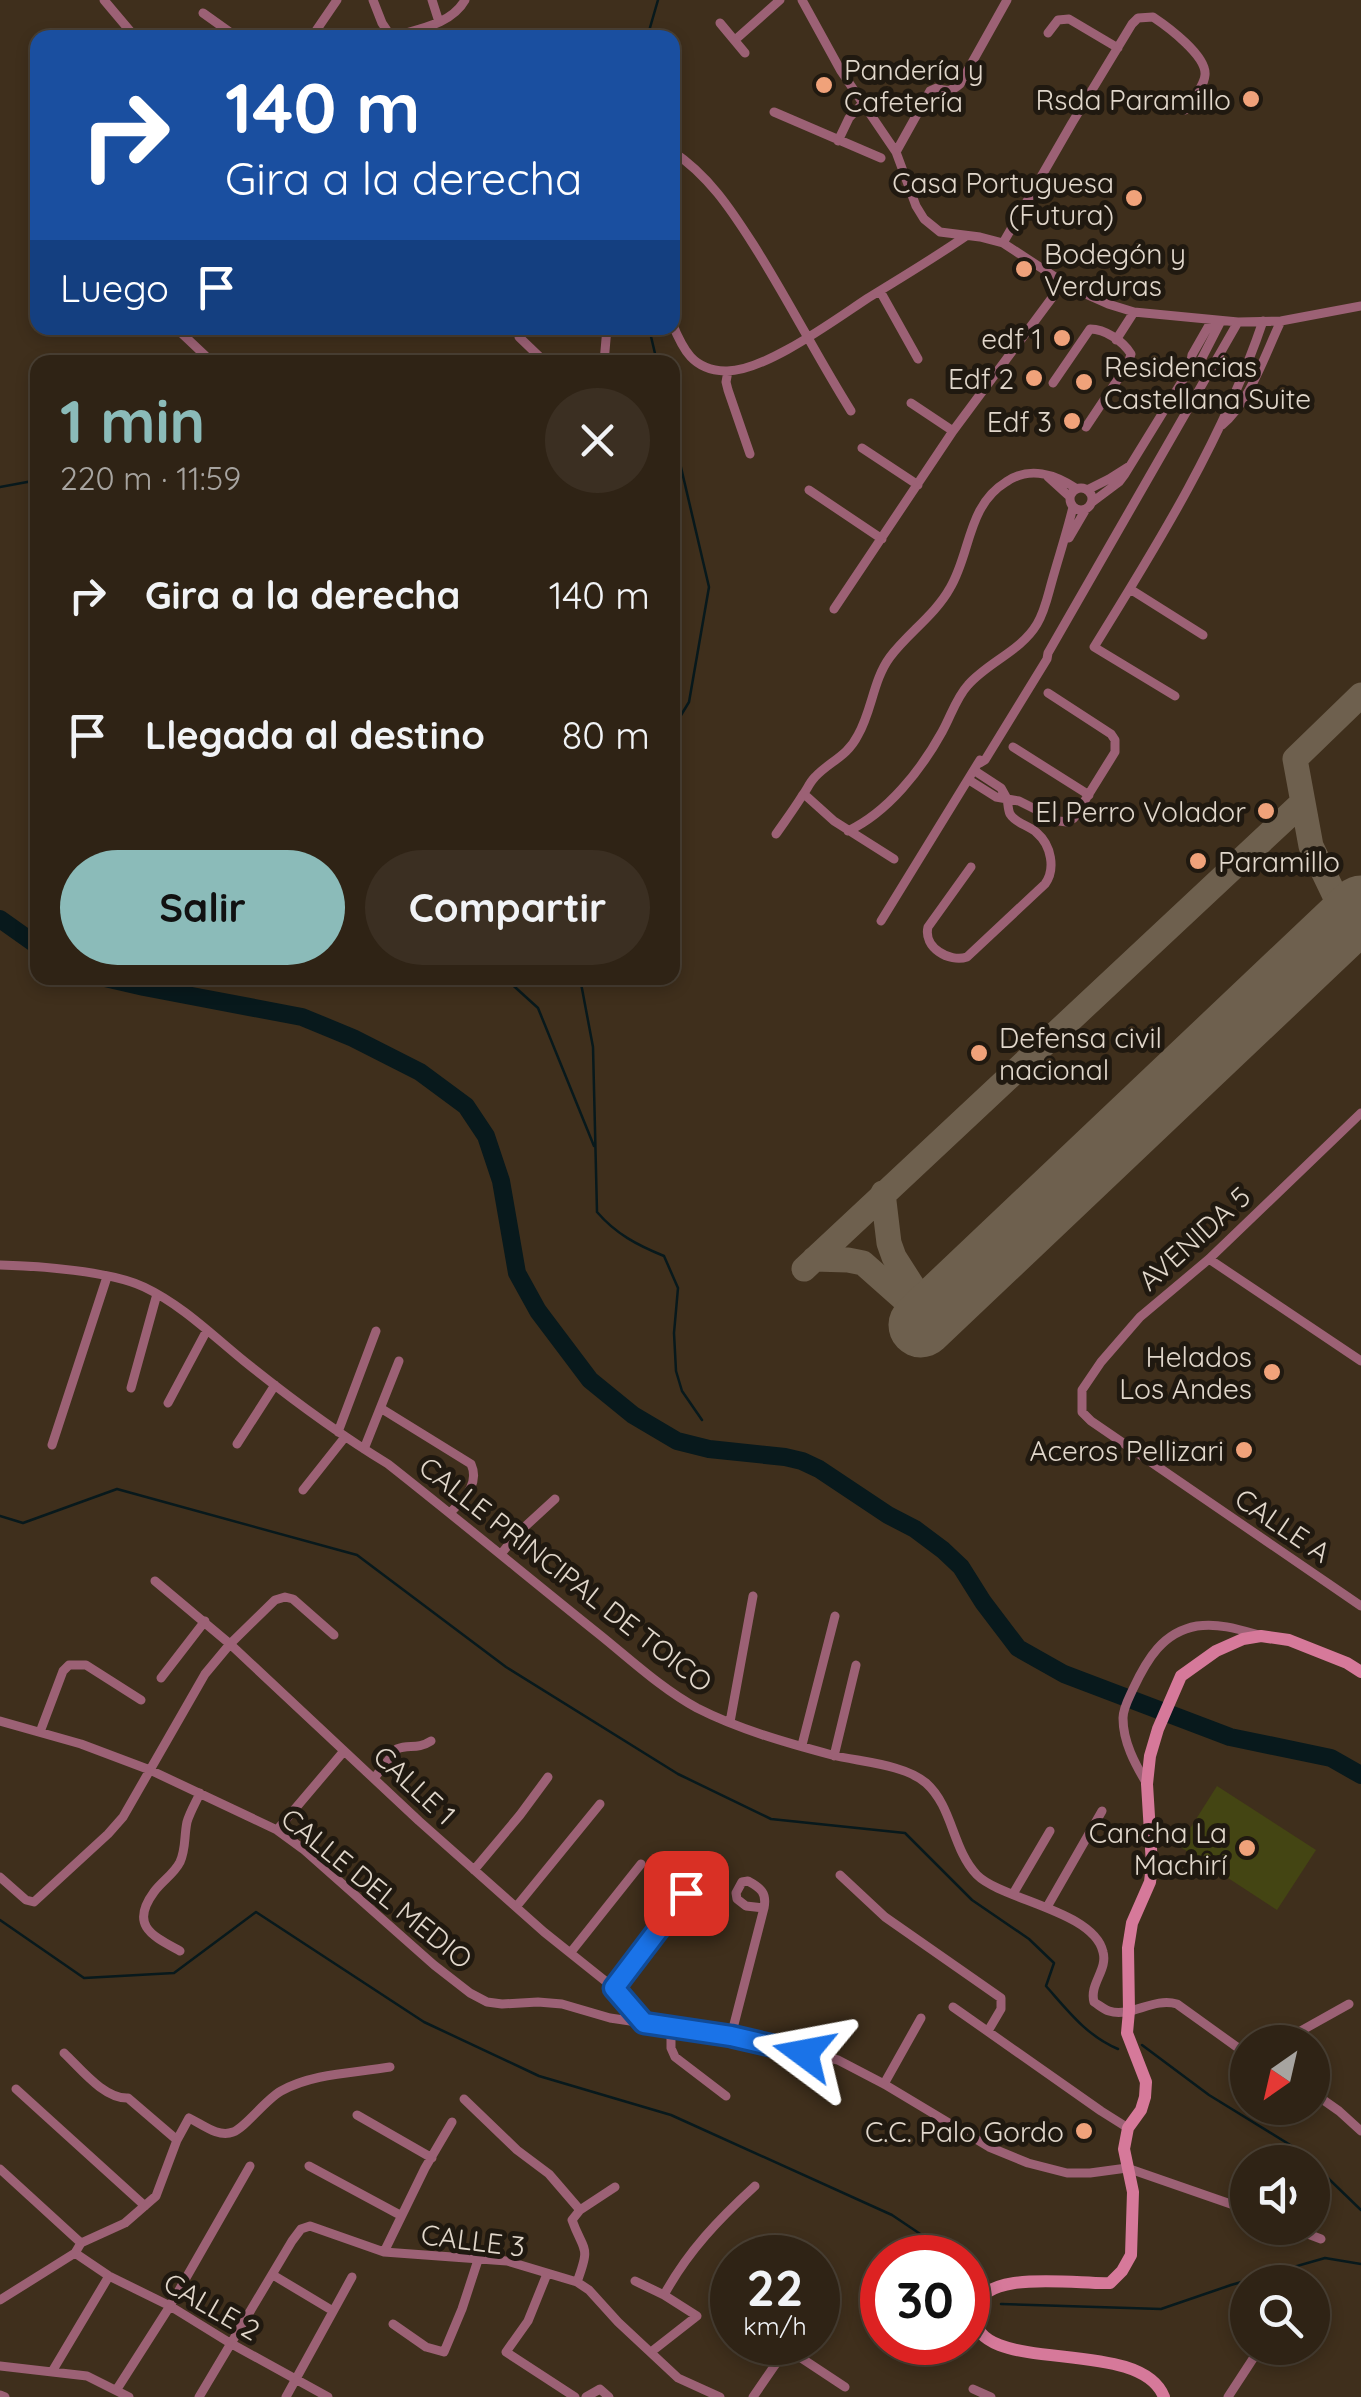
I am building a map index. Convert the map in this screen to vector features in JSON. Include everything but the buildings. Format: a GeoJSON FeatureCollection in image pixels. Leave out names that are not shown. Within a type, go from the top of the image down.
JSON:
{"type":"FeatureCollection","features":[{"type":"Feature","properties":{"kind":"main road"},"geometry":{"type":"LineString","coordinates":[[1164,2397],[1150,2376],[1131,2368],[990,2342],[976,2325],[975,2314],[984,2295],[1018,2281],[1110,2284],[1131,2255],[1133,2192],[1124,2149],[1128,2128],[1142,2110],[1146,2082],[1128,2033],[1128,1948],[1132,1923],[1150,1882],[1152,1865],[1147,1784],[1150,1756],[1181,1676],[1227,1645],[1262,1636],[1322,1651],[1361,1672]]}},
{"type":"Feature","properties":{"kind":"street"},"geometry":{"type":"LineString","coordinates":[[104,0],[129,30]]}},
{"type":"Feature","properties":{"kind":"street"},"geometry":{"type":"LineString","coordinates":[[317,30],[337,0]]}},
{"type":"Feature","properties":{"kind":"street"},"geometry":{"type":"LineString","coordinates":[[373,0],[387,30]]}},
{"type":"Feature","properties":{"kind":"street"},"geometry":{"type":"LineString","coordinates":[[432,0],[440,22]]}},
{"type":"Feature","properties":{"kind":"street"},"geometry":{"type":"LineString","coordinates":[[414,30],[450,18],[465,0]]}},
{"type":"Feature","properties":{"kind":"street"},"geometry":{"type":"LineString","coordinates":[[734,40],[780,0]]}},
{"type":"Feature","properties":{"kind":"street"},"geometry":{"type":"LineString","coordinates":[[802,0],[840,71],[896,152],[924,219],[940,232],[1004,244],[1063,283],[1134,312],[1263,322],[1361,306]]}},
{"type":"Feature","properties":{"kind":"street"},"geometry":{"type":"LineString","coordinates":[[896,152],[930,91],[953,90],[960,84],[1007,0]]}},
{"type":"Feature","properties":{"kind":"street"},"geometry":{"type":"LineString","coordinates":[[202,13],[226,30]]}},
{"type":"Feature","properties":{"kind":"street"},"geometry":{"type":"LineString","coordinates":[[1004,244],[1072,122],[1138,18],[1153,17],[1163,24],[1187,45],[1206,70],[1202,86],[1185,110]]}},
{"type":"Feature","properties":{"kind":"street"},"geometry":{"type":"LineString","coordinates":[[1048,33],[1058,20],[1068,19],[1118,48]]}},
{"type":"Feature","properties":{"kind":"street"},"geometry":{"type":"LineString","coordinates":[[720,24],[745,53]]}},
{"type":"Feature","properties":{"kind":"street"},"geometry":{"type":"LineString","coordinates":[[838,140],[849,118],[862,104]]}},
{"type":"Feature","properties":{"kind":"street"},"geometry":{"type":"LineString","coordinates":[[774,112],[881,158]]}},
{"type":"Feature","properties":{"kind":"street"},"geometry":{"type":"LineString","coordinates":[[680,156],[719,193],[785,295],[852,412]]}},
{"type":"Feature","properties":{"kind":"street"},"geometry":{"type":"LineString","coordinates":[[677,335],[694,361],[728,371],[747,368],[809,338],[966,236]]}},
{"type":"Feature","properties":{"kind":"street"},"geometry":{"type":"LineString","coordinates":[[834,610],[953,431],[1063,283]]}},
{"type":"Feature","properties":{"kind":"street"},"geometry":{"type":"LineString","coordinates":[[880,291],[918,360]]}},
{"type":"Feature","properties":{"kind":"street"},"geometry":{"type":"LineString","coordinates":[[1116,340],[1134,312]]}},
{"type":"Feature","properties":{"kind":"street"},"geometry":{"type":"LineString","coordinates":[[1077,495],[1080,510],[1119,482],[1189,370],[1201,360],[1217,320]]}},
{"type":"Feature","properties":{"kind":"street"},"geometry":{"type":"LineString","coordinates":[[1220,427],[1232,417],[1250,386],[1281,320]]}},
{"type":"Feature","properties":{"kind":"street"},"geometry":{"type":"LineString","coordinates":[[881,921],[1047,659],[1238,322]]}},
{"type":"Feature","properties":{"kind":"street"},"geometry":{"type":"LineString","coordinates":[[1174,696],[1094,647],[1220,427],[1263,322]]}},
{"type":"Feature","properties":{"kind":"street"},"geometry":{"type":"LineString","coordinates":[[1053,383],[1090,329],[1100,330],[1128,348],[1130,359],[1086,427]]}},
{"type":"Feature","properties":{"kind":"street"},"geometry":{"type":"LineString","coordinates":[[183,335],[205,355]]}},
{"type":"Feature","properties":{"kind":"street"},"geometry":{"type":"LineString","coordinates":[[519,335],[538,355]]}},
{"type":"Feature","properties":{"kind":"street"},"geometry":{"type":"LineString","coordinates":[[728,371],[728,390],[750,454]]}},
{"type":"Feature","properties":{"kind":"street"},"geometry":{"type":"LineString","coordinates":[[1239,382],[1250,386]]}},
{"type":"Feature","properties":{"kind":"street"},"geometry":{"type":"LineString","coordinates":[[911,404],[953,431]]}},
{"type":"Feature","properties":{"kind":"street"},"geometry":{"type":"LineString","coordinates":[[862,448],[918,485]]}},
{"type":"Feature","properties":{"kind":"street"},"geometry":{"type":"LineString","coordinates":[[848,831],[884,807],[931,749],[965,688],[1036,626],[1044,611],[1077,495],[1130,465]]}},
{"type":"Feature","properties":{"kind":"street"},"geometry":{"type":"LineString","coordinates":[[776,834],[817,774],[845,754],[858,737],[888,660],[951,587],[972,525],[994,492],[1022,474],[1042,473],[1077,495],[1092,496],[1064,545]]}},
{"type":"Feature","properties":{"kind":"street"},"geometry":{"type":"LineString","coordinates":[[809,490],[882,539]]}},
{"type":"Feature","properties":{"kind":"street"},"geometry":{"type":"LineString","coordinates":[[1130,589],[1203,634]]}},
{"type":"Feature","properties":{"kind":"street"},"geometry":{"type":"LineString","coordinates":[[974,771],[996,797],[1030,805],[1067,822],[1074,818],[1114,752],[1115,740],[1048,694]]}},
{"type":"Feature","properties":{"kind":"street"},"geometry":{"type":"LineString","coordinates":[[1013,746],[1088,795]]}},
{"type":"Feature","properties":{"kind":"street"},"geometry":{"type":"LineString","coordinates":[[804,794],[848,831],[894,859]]}},
{"type":"Feature","properties":{"kind":"street"},"geometry":{"type":"LineString","coordinates":[[971,867],[926,935],[928,942],[949,958],[960,960],[1052,875],[1053,864],[1041,836],[1010,814],[1006,798]]}},
{"type":"Feature","properties":{"kind":"street","name":"AVENIDA 5"},"geometry":{"type":"LineString","coordinates":[[1082,1412],[1082,1390],[1140,1317],[1209,1259],[1361,1113]]}},
{"type":"Feature","properties":{"kind":"street"},"geometry":{"type":"LineString","coordinates":[[1209,1259],[1361,1361]]}},
{"type":"Feature","properties":{"kind":"street","name":"CALLE PRINCIPAL DE TOICO"},"geometry":{"type":"LineString","coordinates":[[0,1265],[107,1277],[157,1294],[274,1385],[451,1512],[670,1691],[730,1722],[923,1780],[945,1808],[960,1848],[975,1873],[989,1884],[1047,1907],[1092,1934],[1104,1952],[1091,1991],[1094,2002],[1110,2012],[1130,2011]]}},
{"type":"Feature","properties":{"kind":"street"},"geometry":{"type":"LineString","coordinates":[[52,1445],[107,1277]]}},
{"type":"Feature","properties":{"kind":"street"},"geometry":{"type":"LineString","coordinates":[[131,1388],[157,1294]]}},
{"type":"Feature","properties":{"kind":"street"},"geometry":{"type":"LineString","coordinates":[[168,1403],[207,1330]]}},
{"type":"Feature","properties":{"kind":"street"},"geometry":{"type":"LineString","coordinates":[[302,1490],[341,1434],[376,1332]]}},
{"type":"Feature","properties":{"kind":"street"},"geometry":{"type":"LineString","coordinates":[[364,1449],[399,1361]]}},
{"type":"Feature","properties":{"kind":"street"},"geometry":{"type":"LineString","coordinates":[[237,1444],[274,1385]]}},
{"type":"Feature","properties":{"kind":"street"},"geometry":{"type":"LineString","coordinates":[[382,1409],[471,1464],[474,1482],[451,1512]]}},
{"type":"Feature","properties":{"kind":"street","name":"CALLE A"},"geometry":{"type":"LineString","coordinates":[[1082,1412],[1361,1606]]}},
{"type":"Feature","properties":{"kind":"street"},"geometry":{"type":"LineString","coordinates":[[501,1554],[554,1499]]}},
{"type":"Feature","properties":{"kind":"street","name":"CALLE 1"},"geometry":{"type":"LineString","coordinates":[[155,1581],[230,1644],[474,1870],[614,1988],[644,2023]]}},
{"type":"Feature","properties":{"kind":"street"},"geometry":{"type":"LineString","coordinates":[[730,1722],[753,1596]]}},
{"type":"Feature","properties":{"kind":"street"},"geometry":{"type":"LineString","coordinates":[[0,1876],[26,1900],[34,1902],[116,1826],[204,1674],[275,1600],[296,1601],[334,1635]]}},
{"type":"Feature","properties":{"kind":"street"},"geometry":{"type":"LineString","coordinates":[[802,1745],[835,1616]]}},
{"type":"Feature","properties":{"kind":"street"},"geometry":{"type":"LineString","coordinates":[[161,1678],[204,1621]]}},
{"type":"Feature","properties":{"kind":"street"},"geometry":{"type":"LineString","coordinates":[[1147,1784],[1128,1748],[1123,1712],[1151,1656],[1164,1640],[1178,1632],[1214,1625],[1262,1636]]}},
{"type":"Feature","properties":{"kind":"street"},"geometry":{"type":"LineString","coordinates":[[40,1732],[63,1671],[69,1665],[86,1666],[141,1700]]}},
{"type":"Feature","properties":{"kind":"street"},"geometry":{"type":"LineString","coordinates":[[834,1756],[856,1666]]}},
{"type":"Feature","properties":{"kind":"street","name":"CALLE DEL MEDIO"},"geometry":{"type":"LineString","coordinates":[[0,1721],[81,1744],[150,1770],[277,1830],[434,1964],[487,2002],[562,2004],[610,2018],[731,2036],[838,2060],[989,2146],[1028,2163],[1067,2173],[1128,2168]]}},
{"type":"Feature","properties":{"kind":"street"},"geometry":{"type":"LineString","coordinates":[[375,1777],[397,1749],[422,1747],[431,1741]]}},
{"type":"Feature","properties":{"kind":"street"},"geometry":{"type":"LineString","coordinates":[[277,1830],[344,1752]]}},
{"type":"Feature","properties":{"kind":"street"},"geometry":{"type":"LineString","coordinates":[[474,1870],[548,1776]]}},
{"type":"Feature","properties":{"kind":"street"},"geometry":{"type":"LineString","coordinates":[[180,1950],[148,1932],[143,1916],[153,1893],[177,1868],[187,1822],[200,1792]]}},
{"type":"Feature","properties":{"kind":"street"},"geometry":{"type":"LineString","coordinates":[[516,1906],[600,1804]]}},
{"type":"Feature","properties":{"kind":"street"},"geometry":{"type":"LineString","coordinates":[[1047,1907],[1102,1811]]}},
{"type":"Feature","properties":{"kind":"street"},"geometry":{"type":"LineString","coordinates":[[1013,1894],[1050,1831]]}},
{"type":"Feature","properties":{"kind":"street"},"geometry":{"type":"LineString","coordinates":[[571,1952],[641,1864]]}},
{"type":"Feature","properties":{"kind":"street"},"geometry":{"type":"LineString","coordinates":[[840,1875],[885,1916],[1001,1998],[1001,2009],[988,2031]]}},
{"type":"Feature","properties":{"kind":"street"},"geometry":{"type":"LineString","coordinates":[[614,1988],[686,1893]]}},
{"type":"Feature","properties":{"kind":"street"},"geometry":{"type":"LineString","coordinates":[[731,2036],[764,1908]]}},
{"type":"Feature","properties":{"kind":"street"},"geometry":{"type":"LineString","coordinates":[[1130,2011],[1152,2003],[1177,2004],[1230,2042]]}},
{"type":"Feature","properties":{"kind":"street"},"geometry":{"type":"LineString","coordinates":[[1311,2025],[1349,2004]]}},
{"type":"Feature","properties":{"kind":"street"},"geometry":{"type":"LineString","coordinates":[[953,2007],[1128,2128]]}},
{"type":"Feature","properties":{"kind":"street"},"geometry":{"type":"LineString","coordinates":[[884,2084],[920,2018]]}},
{"type":"Feature","properties":{"kind":"street"},"geometry":{"type":"LineString","coordinates":[[671,2026],[675,2057],[726,2096]]}},
{"type":"Feature","properties":{"kind":"street"},"geometry":{"type":"LineString","coordinates":[[64,2054],[104,2089],[116,2098],[128,2098],[178,2140]]}},
{"type":"Feature","properties":{"kind":"street"},"geometry":{"type":"LineString","coordinates":[[0,2300],[74,2253],[80,2243],[124,2223],[156,2196],[189,2118],[219,2133],[234,2132],[265,2101],[285,2088],[326,2076],[390,2066]]}},
{"type":"Feature","properties":{"kind":"street"},"geometry":{"type":"LineString","coordinates":[[16,2089],[145,2206]]}},
{"type":"Feature","properties":{"kind":"street"},"geometry":{"type":"LineString","coordinates":[[464,2099],[517,2150],[549,2174],[580,2210]]}},
{"type":"Feature","properties":{"kind":"street"},"geometry":{"type":"LineString","coordinates":[[1330,2103],[1361,2132]]}},
{"type":"Feature","properties":{"kind":"street"},"geometry":{"type":"LineString","coordinates":[[357,2115],[432,2158]]}},
{"type":"Feature","properties":{"kind":"street"},"geometry":{"type":"LineString","coordinates":[[384,2252],[452,2122]]}},
{"type":"Feature","properties":{"kind":"street"},"geometry":{"type":"LineString","coordinates":[[117,2390],[250,2166]]}},
{"type":"Feature","properties":{"kind":"street"},"geometry":{"type":"LineString","coordinates":[[310,2166],[400,2215]]}},
{"type":"Feature","properties":{"kind":"street"},"geometry":{"type":"LineString","coordinates":[[1128,2168],[1230,2204]]}},
{"type":"Feature","properties":{"kind":"street"},"geometry":{"type":"LineString","coordinates":[[0,2169],[80,2243]]}},
{"type":"Feature","properties":{"kind":"street"},"geometry":{"type":"LineString","coordinates":[[664,2295],[690,2253],[755,2186]]}},
{"type":"Feature","properties":{"kind":"street"},"geometry":{"type":"LineString","coordinates":[[577,2282],[586,2251],[572,2220],[580,2210],[615,2187]]}},
{"type":"Feature","properties":{"kind":"street","name":"CALLE 3"},"geometry":{"type":"LineString","coordinates":[[273,2275],[301,2229],[310,2226],[384,2252],[507,2262],[577,2282],[678,2378],[706,2395],[720,2397]]}},
{"type":"Feature","properties":{"kind":"street","name":"CALLE 2"},"geometry":{"type":"LineString","coordinates":[[74,2253],[328,2397]]}},
{"type":"Feature","properties":{"kind":"street"},"geometry":{"type":"LineString","coordinates":[[393,2324],[426,2347],[444,2352],[478,2260]]}},
{"type":"Feature","properties":{"kind":"street"},"geometry":{"type":"LineString","coordinates":[[547,2274],[528,2321],[506,2352],[575,2397]]}},
{"type":"Feature","properties":{"kind":"street"},"geometry":{"type":"LineString","coordinates":[[199,2397],[273,2275],[333,2311]]}},
{"type":"Feature","properties":{"kind":"street"},"geometry":{"type":"LineString","coordinates":[[54,2370],[109,2276]]}},
{"type":"Feature","properties":{"kind":"street"},"geometry":{"type":"LineString","coordinates":[[286,2397],[352,2278]]}},
{"type":"Feature","properties":{"kind":"street"},"geometry":{"type":"LineString","coordinates":[[635,2280],[697,2316],[651,2352]]}},
{"type":"Feature","properties":{"kind":"street"},"geometry":{"type":"LineString","coordinates":[[753,2397],[775,2365]]}},
{"type":"Feature","properties":{"kind":"street"},"geometry":{"type":"LineString","coordinates":[[812,2365],[845,2386]]}},
{"type":"Feature","properties":{"kind":"street"},"geometry":{"type":"LineString","coordinates":[[1228,2397],[1249,2365]]}},
{"type":"Feature","properties":{"kind":"street"},"geometry":{"type":"LineString","coordinates":[[0,2366],[87,2376],[128,2397]]}},
{"type":"Feature","properties":{"kind":"street"},"geometry":{"type":"LineString","coordinates":[[586,2397],[600,2389],[608,2397]]}},
{"type":"Feature","properties":{"kind":"street"},"geometry":{"type":"LineString","coordinates":[[973,2389],[991,2397]]}},
{"type":"Feature","properties":{"kind":"shaded area","name":"Cancha La Machirí"},"geometry":{"type":"Polygon","coordinates":[[[1217,1786],[1316,1850],[1277,1910],[1179,1846],[1217,1786]]]}},
{"type":"Feature","properties":{"kind":"waterway"},"geometry":{"type":"LineString","coordinates":[[649,30],[658,0]]}},
{"type":"Feature","properties":{"kind":"waterway"},"geometry":{"type":"LineString","coordinates":[[651,335],[655,355]]}},
{"type":"Feature","properties":{"kind":"waterway"},"geometry":{"type":"LineString","coordinates":[[680,463],[709,587],[689,702],[680,717]]}},
{"type":"Feature","properties":{"kind":"waterway"},"geometry":{"type":"LineString","coordinates":[[0,487],[30,481]]}},
{"type":"Feature","properties":{"kind":"waterway"},"geometry":{"type":"LineString","coordinates":[[0,919],[30,940]]}},
{"type":"Feature","properties":{"kind":"waterway"},"geometry":{"type":"LineString","coordinates":[[135,985],[302,1017],[420,1072],[466,1106],[486,1136],[501,1181],[517,1273],[538,1311],[590,1380],[633,1415],[677,1441],[709,1449],[785,1457],[819,1469],[943,1550],[961,1567],[1018,1648],[1064,1674],[1230,1737],[1331,1758],[1361,1775]]}},
{"type":"Feature","properties":{"kind":"waterway"},"geometry":{"type":"LineString","coordinates":[[513,985],[538,1008],[594,1146]]}},
{"type":"Feature","properties":{"kind":"waterway"},"geometry":{"type":"LineString","coordinates":[[581,985],[593,1047],[597,1212],[628,1238],[664,1256],[678,1288],[676,1371],[682,1391],[702,1420]]}},
{"type":"Feature","properties":{"kind":"waterway"},"geometry":{"type":"LineString","coordinates":[[0,1516],[23,1523],[117,1489],[357,1555],[506,1667],[678,1774],[771,1819],[905,1833],[972,1900],[1029,1939],[1054,1963],[1046,1986],[1087,2030],[1118,2049]]}},
{"type":"Feature","properties":{"kind":"waterway"},"geometry":{"type":"LineString","coordinates":[[0,1920],[84,1978],[174,1973],[256,1912],[424,2022],[539,2076],[671,2115],[892,2215],[922,2235]]}},
{"type":"Feature","properties":{"kind":"waterway"},"geometry":{"type":"LineString","coordinates":[[1142,2045],[1209,2095],[1300,2151],[1361,2210]]}},
{"type":"Feature","properties":{"kind":"waterway"},"geometry":{"type":"LineString","coordinates":[[1001,2304],[1161,2309],[1325,2258],[1361,2264]]}},
{"type":"Feature","properties":{"kind":"taxiway"},"geometry":{"type":"LineString","coordinates":[[1347,921],[1311,846],[1295,759],[1361,695]]}},
{"type":"Feature","properties":{"kind":"taxiway"},"geometry":{"type":"LineString","coordinates":[[804,1269],[1302,803]]}},
{"type":"Feature","properties":{"kind":"taxiway"},"geometry":{"type":"LineString","coordinates":[[883,1193],[894,1257],[931,1315]]}},
{"type":"Feature","properties":{"kind":"taxiway"},"geometry":{"type":"LineString","coordinates":[[814,1259],[863,1263],[916,1310]]}},
{"type":"Feature","properties":{"kind":"runway"},"geometry":{"type":"LineString","coordinates":[[921,1325],[1361,908]]}},
{"type":"Feature","properties":{"kind":"place","name":"Pandería y Cafetería"},"geometry":{"type":"Point","coordinates":[824,85]}},
{"type":"Feature","properties":{"kind":"place","name":"Rsda Paramillo"},"geometry":{"type":"Point","coordinates":[1251,99]}},
{"type":"Feature","properties":{"kind":"place","name":"Casa Portuguesa (Futura)"},"geometry":{"type":"Point","coordinates":[1134,198]}},
{"type":"Feature","properties":{"kind":"place","name":"Bodegón y Verduras"},"geometry":{"type":"Point","coordinates":[1024,269]}},
{"type":"Feature","properties":{"kind":"place","name":"edf 1"},"geometry":{"type":"Point","coordinates":[1062,338]}},
{"type":"Feature","properties":{"kind":"place","name":"Edf 2"},"geometry":{"type":"Point","coordinates":[1034,378]}},
{"type":"Feature","properties":{"kind":"place","name":"Residencias Castellana Suite"},"geometry":{"type":"Point","coordinates":[1084,382]}},
{"type":"Feature","properties":{"kind":"place","name":"Edf 3"},"geometry":{"type":"Point","coordinates":[1072,421]}},
{"type":"Feature","properties":{"kind":"place","name":"El Perro Volador"},"geometry":{"type":"Point","coordinates":[1266,811]}},
{"type":"Feature","properties":{"kind":"place","name":"Paramillo"},"geometry":{"type":"Point","coordinates":[1198,861]}},
{"type":"Feature","properties":{"kind":"place","name":"Defensa civil nacional"},"geometry":{"type":"Point","coordinates":[979,1053]}},
{"type":"Feature","properties":{"kind":"place","name":"Helados Los Andes"},"geometry":{"type":"Point","coordinates":[1272,1372]}},
{"type":"Feature","properties":{"kind":"place","name":"Aceros Pellizari"},"geometry":{"type":"Point","coordinates":[1244,1450]}},
{"type":"Feature","properties":{"kind":"place","name":"Cancha La Machirí"},"geometry":{"type":"Point","coordinates":[1247,1848]}},
{"type":"Feature","properties":{"kind":"place","name":"C.C. Palo Gordo"},"geometry":{"type":"Point","coordinates":[1084,2131]}},
{"type":"Feature","properties":{"kind":"route"},"geometry":{"type":"LineString","coordinates":[[686,1893],[614,1988],[644,2023],[731,2036],[804,2053]]}}]}
